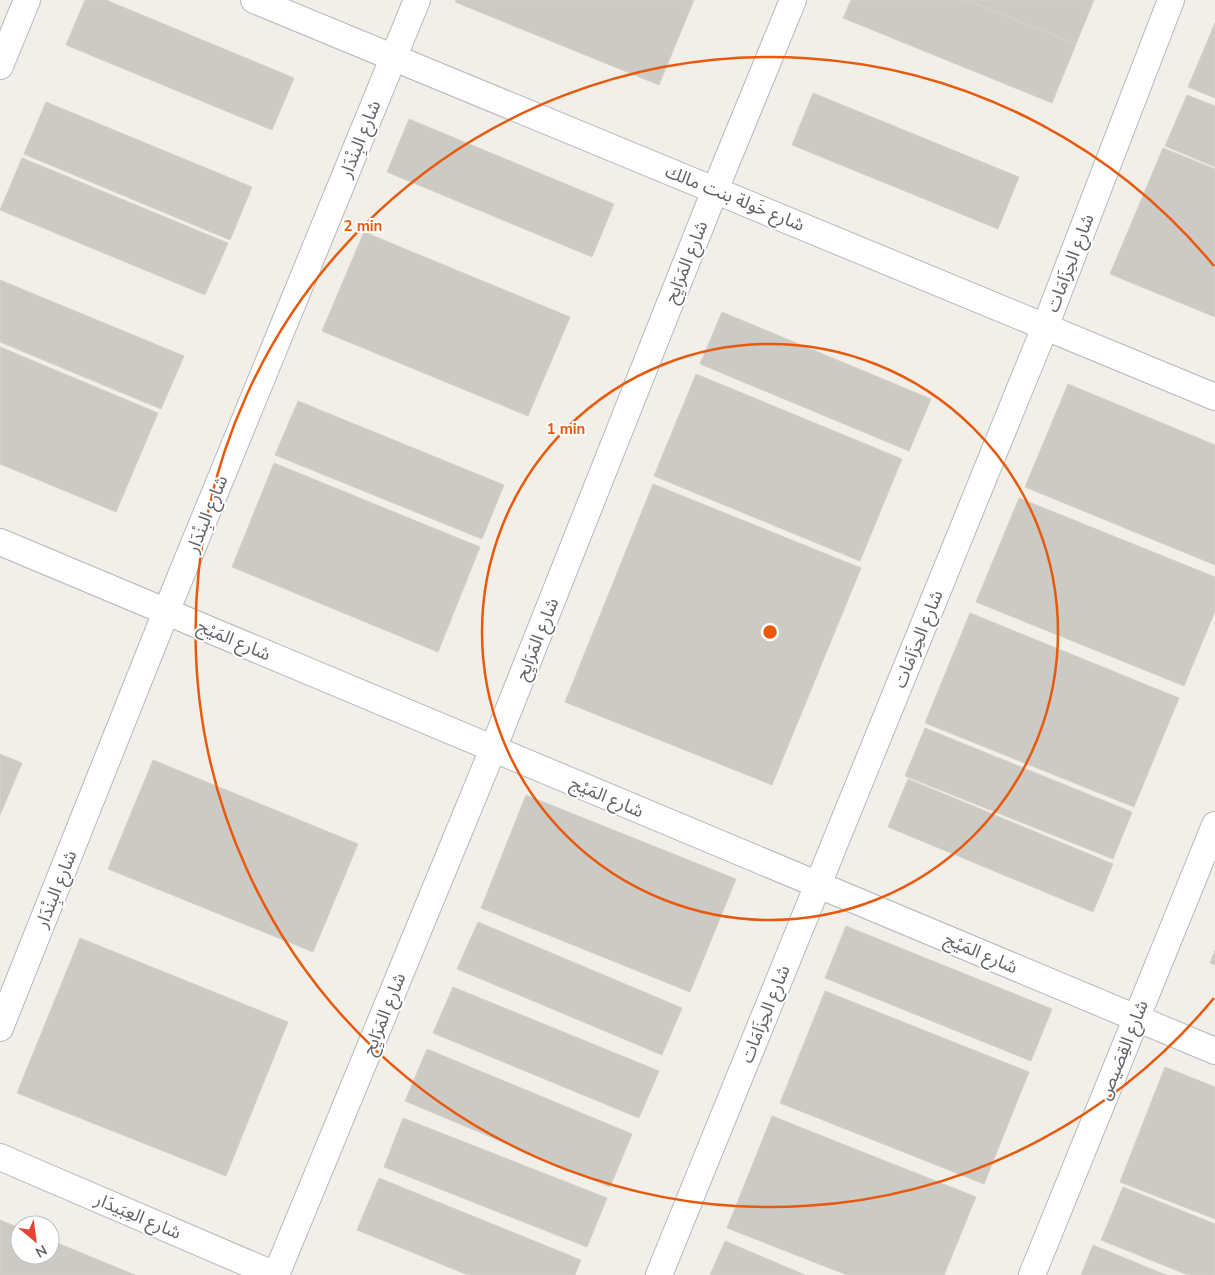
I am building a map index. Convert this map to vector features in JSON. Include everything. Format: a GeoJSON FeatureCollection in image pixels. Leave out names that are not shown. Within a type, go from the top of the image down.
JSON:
{"type":"FeatureCollection","features":[{"type":"Feature","properties":{"kind":"street"},"geometry":{"type":"LineString","coordinates":[[0,66],[26,0]]}},
{"type":"Feature","properties":{"kind":"street","name":"شارع خَولة بنت مالك"},"geometry":{"type":"LineString","coordinates":[[254,0],[1215,397]]}},
{"type":"Feature","properties":{"kind":"street","name":"شارع البِنْدَار"},"geometry":{"type":"LineString","coordinates":[[0,1028],[166,612],[394,58],[416,0]]}},
{"type":"Feature","properties":{"kind":"street","name":"شارع المَرَايِح"},"geometry":{"type":"LineString","coordinates":[[276,1275],[493,749],[714,190],[793,0]]}},
{"type":"Feature","properties":{"kind":"street","name":"شارع الحِزَامَات"},"geometry":{"type":"LineString","coordinates":[[659,1275],[1045,327],[1171,0]]}},
{"type":"Feature","properties":{"kind":"street","name":"شارع المَيْج"},"geometry":{"type":"LineString","coordinates":[[0,542],[1215,1051]]}},
{"type":"Feature","properties":{"kind":"street","name":"شارع القِصَيص"},"geometry":{"type":"LineString","coordinates":[[1032,1275],[1215,825]]}},
{"type":"Feature","properties":{"kind":"street","name":"شارع العِبَيدَار"},"geometry":{"type":"LineString","coordinates":[[0,1158],[276,1275]]}},
{"type":"Feature","properties":{"kind":"building"},"geometry":{"type":"Polygon","coordinates":[[[85,0],[106,0],[294,78],[272,130],[66,45],[85,0]]]}},
{"type":"Feature","properties":{"kind":"building"},"geometry":{"type":"Polygon","coordinates":[[[456,0],[694,0],[659,85],[455,2],[456,0]]]}},
{"type":"Feature","properties":{"kind":"building"},"geometry":{"type":"Polygon","coordinates":[[[851,0],[967,0],[1076,44],[1052,103],[843,18],[851,0]]]}},
{"type":"Feature","properties":{"kind":"building"},"geometry":{"type":"Polygon","coordinates":[[[967,0],[1094,0],[1076,44],[967,0]]]}},
{"type":"Feature","properties":{"kind":"building"},"geometry":{"type":"Polygon","coordinates":[[[1215,23],[1215,98],[1188,87],[1215,23]]]}},
{"type":"Feature","properties":{"kind":"building"},"geometry":{"type":"Polygon","coordinates":[[[813,93],[1019,177],[998,229],[792,145],[813,93]]]}},
{"type":"Feature","properties":{"kind":"building"},"geometry":{"type":"Polygon","coordinates":[[[1187,95],[1215,106],[1215,167],[1165,146],[1187,95]]]}},
{"type":"Feature","properties":{"kind":"building"},"geometry":{"type":"Polygon","coordinates":[[[46,102],[252,187],[230,240],[24,154],[46,102]]]}},
{"type":"Feature","properties":{"kind":"building"},"geometry":{"type":"Polygon","coordinates":[[[409,119],[614,204],[592,257],[387,172],[409,119]]]}},
{"type":"Feature","properties":{"kind":"building"},"geometry":{"type":"Polygon","coordinates":[[[1163,148],[1215,169],[1215,317],[1110,274],[1163,148]]]}},
{"type":"Feature","properties":{"kind":"building"},"geometry":{"type":"Polygon","coordinates":[[[22,158],[228,243],[205,295],[0,210],[22,158]]]}},
{"type":"Feature","properties":{"kind":"building"},"geometry":{"type":"Polygon","coordinates":[[[364,232],[570,317],[528,416],[322,331],[364,232]]]}},
{"type":"Feature","properties":{"kind":"building"},"geometry":{"type":"Polygon","coordinates":[[[0,280],[184,356],[161,409],[0,342],[0,280]]]}},
{"type":"Feature","properties":{"kind":"building"},"geometry":{"type":"Polygon","coordinates":[[[722,312],[931,399],[909,451],[700,364],[722,312]]]}},
{"type":"Feature","properties":{"kind":"building"},"geometry":{"type":"Polygon","coordinates":[[[0,347],[158,413],[116,512],[0,464],[0,347]]]}},
{"type":"Feature","properties":{"kind":"building"},"geometry":{"type":"Polygon","coordinates":[[[696,374],[902,459],[860,561],[654,476],[696,374]]]}},
{"type":"Feature","properties":{"kind":"building"},"geometry":{"type":"Polygon","coordinates":[[[1068,384],[1215,445],[1215,565],[1025,487],[1068,384]]]}},
{"type":"Feature","properties":{"kind":"building"},"geometry":{"type":"Polygon","coordinates":[[[298,401],[504,485],[482,539],[275,455],[298,401]]]}},
{"type":"Feature","properties":{"kind":"building"},"geometry":{"type":"Polygon","coordinates":[[[274,463],[480,547],[438,652],[232,567],[274,463]]]}},
{"type":"Feature","properties":{"kind":"building"},"geometry":{"type":"Polygon","coordinates":[[[653,484],[861,568],[772,785],[565,702],[653,484]]]}},
{"type":"Feature","properties":{"kind":"building"},"geometry":{"type":"Polygon","coordinates":[[[1019,498],[1215,577],[1215,611],[1184,686],[976,602],[1019,498]]]}},
{"type":"Feature","properties":{"kind":"building"},"geometry":{"type":"Polygon","coordinates":[[[970,613],[1179,698],[1134,807],[925,723],[970,613]]]}},
{"type":"Feature","properties":{"kind":"building"},"geometry":{"type":"Polygon","coordinates":[[[925,728],[1132,812],[1113,859],[905,776],[925,728]]]}},
{"type":"Feature","properties":{"kind":"building"},"geometry":{"type":"Polygon","coordinates":[[[0,754],[22,763],[0,815],[0,754]]]}},
{"type":"Feature","properties":{"kind":"building"},"geometry":{"type":"Polygon","coordinates":[[[153,760],[358,844],[313,952],[108,869],[153,760]]]}},
{"type":"Feature","properties":{"kind":"building"},"geometry":{"type":"Polygon","coordinates":[[[908,779],[1113,864],[1093,912],[888,827],[908,779]]]}},
{"type":"Feature","properties":{"kind":"building"},"geometry":{"type":"Polygon","coordinates":[[[526,795],[736,879],[690,992],[481,908],[526,795]]]}},
{"type":"Feature","properties":{"kind":"building"},"geometry":{"type":"Polygon","coordinates":[[[478,922],[682,1008],[662,1055],[457,969],[478,922]]]}},
{"type":"Feature","properties":{"kind":"building"},"geometry":{"type":"Polygon","coordinates":[[[846,926],[1052,1009],[1031,1061],[825,978],[846,926]]]}},
{"type":"Feature","properties":{"kind":"building"},"geometry":{"type":"Polygon","coordinates":[[[80,938],[288,1022],[226,1176],[17,1093],[80,938]]]}},
{"type":"Feature","properties":{"kind":"building"},"geometry":{"type":"Polygon","coordinates":[[[1215,950],[1215,965],[1210,963],[1215,950]]]}},
{"type":"Feature","properties":{"kind":"building"},"geometry":{"type":"Polygon","coordinates":[[[453,987],[659,1071],[639,1118],[433,1033],[453,987]]]}},
{"type":"Feature","properties":{"kind":"building"},"geometry":{"type":"Polygon","coordinates":[[[825,991],[1029,1072],[984,1184],[780,1103],[825,991]]]}},
{"type":"Feature","properties":{"kind":"building"},"geometry":{"type":"Polygon","coordinates":[[[427,1049],[632,1134],[610,1187],[405,1101],[427,1049]]]}},
{"type":"Feature","properties":{"kind":"building"},"geometry":{"type":"Polygon","coordinates":[[[1165,1067],[1215,1087],[1215,1219],[1120,1182],[1165,1067]]]}},
{"type":"Feature","properties":{"kind":"building"},"geometry":{"type":"Polygon","coordinates":[[[772,1116],[976,1197],[944,1275],[847,1275],[727,1228],[772,1116]]]}},
{"type":"Feature","properties":{"kind":"building"},"geometry":{"type":"Polygon","coordinates":[[[403,1118],[607,1198],[587,1247],[384,1167],[403,1118]]]}},
{"type":"Feature","properties":{"kind":"building"},"geometry":{"type":"Polygon","coordinates":[[[379,1178],[581,1260],[575,1275],[468,1275],[357,1230],[379,1178]]]}},
{"type":"Feature","properties":{"kind":"building"},"geometry":{"type":"Polygon","coordinates":[[[1123,1187],[1215,1224],[1215,1275],[1188,1275],[1101,1240],[1123,1187]]]}},
{"type":"Feature","properties":{"kind":"building"},"geometry":{"type":"Polygon","coordinates":[[[0,1220],[10,1224],[10,1265],[60,1265],[60,1244],[135,1275],[0,1275],[0,1220]]]}},
{"type":"Feature","properties":{"kind":"building"},"geometry":{"type":"Polygon","coordinates":[[[725,1241],[805,1275],[710,1275],[725,1241]]]}},
{"type":"Feature","properties":{"kind":"building"},"geometry":{"type":"Polygon","coordinates":[[[1093,1245],[1166,1275],[1081,1275],[1093,1245]]]}}]}
